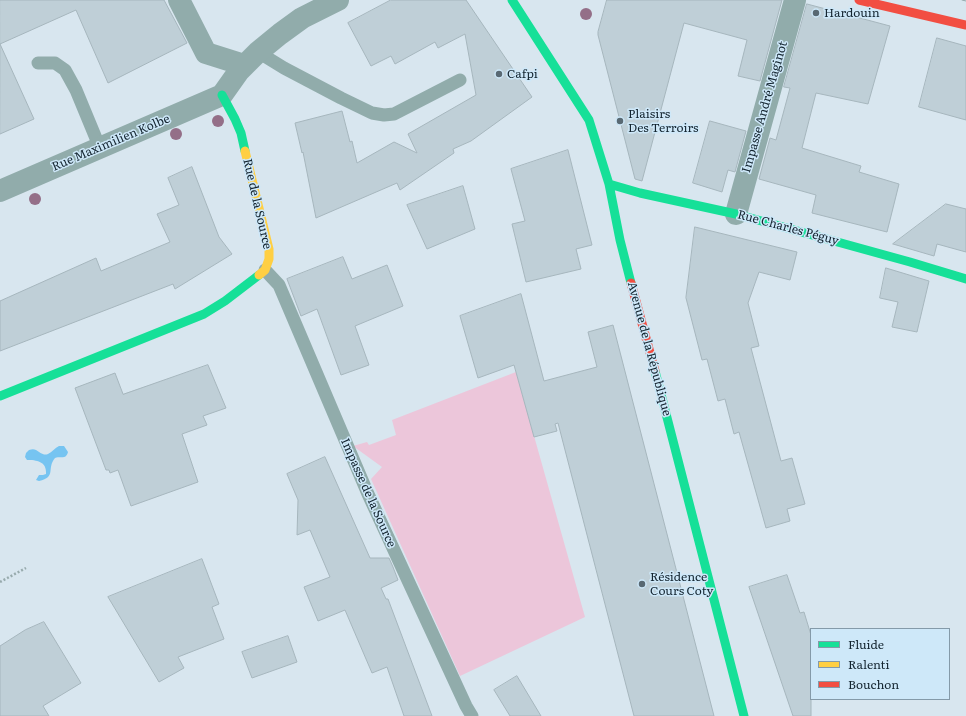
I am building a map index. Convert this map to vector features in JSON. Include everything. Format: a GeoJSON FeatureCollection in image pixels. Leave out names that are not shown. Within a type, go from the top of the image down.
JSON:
{"type":"FeatureCollection","features":[{"type":"Feature","properties":{"kind":"street"},"geometry":{"type":"LineString","coordinates":[[179,0],[206,53],[251,59]]}},
{"type":"Feature","properties":{"kind":"street"},"geometry":{"type":"LineString","coordinates":[[222,95],[239,71],[280,34],[302,18],[338,0]]}},
{"type":"Feature","properties":{"kind":"street","name":"Avenue de la République"},"geometry":{"type":"LineString","coordinates":[[512,0],[589,120],[609,184],[620,240],[671,430],[744,716]]}},
{"type":"Feature","properties":{"kind":"street","name":"Impasse André Maginot"},"geometry":{"type":"LineString","coordinates":[[736,214],[795,0]]}},
{"type":"Feature","properties":{"kind":"street"},"geometry":{"type":"LineString","coordinates":[[859,0],[905,6],[966,25]]}},
{"type":"Feature","properties":{"kind":"street","name":"Rue Maximilien Kolbe"},"geometry":{"type":"LineString","coordinates":[[0,191],[222,95]]}},
{"type":"Feature","properties":{"kind":"street","name":"Rue de la Source"},"geometry":{"type":"LineString","coordinates":[[222,95],[241,133],[245,149],[269,249],[269,259],[265,270]]}},
{"type":"Feature","properties":{"kind":"street","name":"Rue Charles Péguy"},"geometry":{"type":"LineString","coordinates":[[609,184],[640,193],[736,214],[966,279]]}},
{"type":"Feature","properties":{"kind":"street"},"geometry":{"type":"LineString","coordinates":[[0,396],[204,314],[225,301],[265,270]]}},
{"type":"Feature","properties":{"kind":"lane"},"geometry":{"type":"LineString","coordinates":[[251,59],[284,68],[372,113],[384,115],[394,114],[460,80]]}},
{"type":"Feature","properties":{"kind":"lane"},"geometry":{"type":"LineString","coordinates":[[38,63],[55,63],[66,70],[100,148]]}},
{"type":"Feature","properties":{"kind":"lane","name":"Impasse de la Source"},"geometry":{"type":"LineString","coordinates":[[265,270],[279,285],[368,494],[472,716]]}},
{"type":"Feature","properties":{"kind":"path"},"geometry":{"type":"LineString","coordinates":[[0,582],[26,568]]}},
{"type":"Feature","properties":{"kind":"shaded area"},"geometry":{"type":"Polygon","coordinates":[[[516,372],[585,617],[460,676],[371,479],[382,467],[353,446],[367,442],[369,445],[396,435],[392,420],[516,372]]]}},
{"type":"Feature","properties":{"kind":"water"},"geometry":{"type":"Polygon","coordinates":[[[59,446],[64,446],[68,452],[66,456],[55,458],[52,462],[50,475],[39,481],[36,480],[39,475],[46,474],[45,466],[34,460],[27,460],[25,457],[26,453],[29,450],[34,449],[46,454],[59,446]]]}},
{"type":"Feature","properties":{"kind":"building"},"geometry":{"type":"Polygon","coordinates":[[[0,0],[164,0],[187,43],[108,83],[76,10],[0,44],[0,0]]]}},
{"type":"Feature","properties":{"kind":"building"},"geometry":{"type":"Polygon","coordinates":[[[391,0],[466,0],[532,97],[471,141],[453,149],[454,153],[400,190],[397,183],[316,218],[303,152],[302,153],[295,123],[342,111],[350,142],[352,141],[357,163],[394,142],[417,153],[408,134],[476,95],[465,34],[438,48],[435,42],[395,64],[391,56],[371,66],[348,23],[391,0]]]}},
{"type":"Feature","properties":{"kind":"building"},"geometry":{"type":"Polygon","coordinates":[[[607,0],[782,0],[760,81],[738,76],[747,40],[684,23],[642,181],[635,179],[598,35],[607,0]]]}},
{"type":"Feature","properties":{"kind":"building"},"geometry":{"type":"Polygon","coordinates":[[[807,4],[890,26],[868,104],[816,93],[802,148],[861,166],[859,172],[899,184],[887,232],[812,213],[816,195],[759,179],[770,138],[776,140],[790,88],[784,87],[807,4]]]}},
{"type":"Feature","properties":{"kind":"building"},"geometry":{"type":"Polygon","coordinates":[[[937,38],[966,46],[966,120],[919,107],[937,38]]]}},
{"type":"Feature","properties":{"kind":"building"},"geometry":{"type":"Polygon","coordinates":[[[0,44],[34,119],[0,134],[0,44]]]}},
{"type":"Feature","properties":{"kind":"building"},"geometry":{"type":"Polygon","coordinates":[[[710,121],[746,131],[735,172],[728,170],[722,192],[693,183],[710,121]]]}},
{"type":"Feature","properties":{"kind":"building"},"geometry":{"type":"Polygon","coordinates":[[[568,150],[592,245],[576,249],[581,269],[526,282],[512,224],[525,221],[511,169],[568,150]]]}},
{"type":"Feature","properties":{"kind":"building"},"geometry":{"type":"Polygon","coordinates":[[[192,167],[219,237],[232,254],[175,289],[173,284],[0,351],[0,301],[96,258],[101,271],[170,242],[157,214],[179,205],[168,178],[192,167]]]}},
{"type":"Feature","properties":{"kind":"building"},"geometry":{"type":"Polygon","coordinates":[[[463,186],[475,229],[427,249],[407,205],[463,186]]]}},
{"type":"Feature","properties":{"kind":"building"},"geometry":{"type":"Polygon","coordinates":[[[946,204],[966,209],[966,252],[937,244],[934,256],[893,244],[946,204]]]}},
{"type":"Feature","properties":{"kind":"building"},"geometry":{"type":"Polygon","coordinates":[[[695,227],[797,252],[790,280],[759,272],[748,303],[759,346],[751,348],[781,461],[792,458],[805,504],[787,509],[790,521],[766,528],[739,432],[734,434],[725,399],[718,401],[707,359],[702,360],[686,298],[695,227]]]}},
{"type":"Feature","properties":{"kind":"building"},"geometry":{"type":"Polygon","coordinates":[[[343,257],[352,279],[387,265],[403,306],[355,326],[369,365],[341,375],[317,309],[301,316],[287,279],[343,257]]]}},
{"type":"Feature","properties":{"kind":"building"},"geometry":{"type":"Polygon","coordinates":[[[886,268],[929,281],[917,332],[892,327],[898,302],[880,298],[886,268]]]}},
{"type":"Feature","properties":{"kind":"building"},"geometry":{"type":"Polygon","coordinates":[[[521,294],[544,381],[597,367],[588,332],[613,325],[714,716],[634,716],[558,423],[555,424],[557,431],[534,437],[514,365],[478,378],[460,316],[521,294]]]}},
{"type":"Feature","properties":{"kind":"building"},"geometry":{"type":"Polygon","coordinates":[[[208,365],[226,408],[203,416],[207,425],[182,434],[198,482],[131,506],[118,470],[110,473],[109,470],[106,470],[75,388],[115,373],[123,394],[208,365]]]}},
{"type":"Feature","properties":{"kind":"building"},"geometry":{"type":"Polygon","coordinates":[[[325,457],[370,558],[389,558],[393,567],[398,580],[381,588],[386,599],[388,599],[432,716],[404,716],[387,667],[372,673],[345,610],[318,621],[304,587],[330,577],[310,530],[297,535],[298,500],[287,474],[325,457]]]}},
{"type":"Feature","properties":{"kind":"building"},"geometry":{"type":"Polygon","coordinates":[[[202,559],[219,604],[212,607],[224,639],[178,657],[184,668],[159,682],[108,597],[202,559]]]}},
{"type":"Feature","properties":{"kind":"building"},"geometry":{"type":"Polygon","coordinates":[[[787,575],[800,613],[804,612],[810,632],[811,716],[793,716],[749,587],[787,575]]]}},
{"type":"Feature","properties":{"kind":"building"},"geometry":{"type":"Polygon","coordinates":[[[44,622],[81,683],[43,706],[49,716],[0,716],[0,646],[25,630],[44,622]]]}},
{"type":"Feature","properties":{"kind":"building"},"geometry":{"type":"Polygon","coordinates":[[[288,636],[297,662],[252,678],[242,652],[288,636]]]}},
{"type":"Feature","properties":{"kind":"building"},"geometry":{"type":"Polygon","coordinates":[[[517,676],[541,716],[510,716],[494,690],[517,676]]]}},
{"type":"Feature","properties":{"kind":"tram line"},"geometry":{"type":"LineString","coordinates":[[962,0],[966,1]]}},
{"type":"Feature","properties":{"kind":"traffic: fast"},"geometry":{"type":"LineString","coordinates":[[512,0],[589,120],[609,184],[620,240],[631,283]]}},
{"type":"Feature","properties":{"kind":"traffic: fast"},"geometry":{"type":"LineString","coordinates":[[222,95],[241,133],[245,151]]}},
{"type":"Feature","properties":{"kind":"traffic: fast"},"geometry":{"type":"LineString","coordinates":[[609,184],[640,193],[736,214],[966,279]]}},
{"type":"Feature","properties":{"kind":"traffic: fast"},"geometry":{"type":"LineString","coordinates":[[0,396],[204,314],[225,301],[259,275]]}},
{"type":"Feature","properties":{"kind":"traffic: fast"},"geometry":{"type":"LineString","coordinates":[[655,371],[744,716]]}},
{"type":"Feature","properties":{"kind":"traffic: slow"},"geometry":{"type":"LineString","coordinates":[[245,151],[269,249],[269,259],[265,270],[259,275]]}},
{"type":"Feature","properties":{"kind":"traffic: jam"},"geometry":{"type":"LineString","coordinates":[[859,0],[966,25]]}},
{"type":"Feature","properties":{"kind":"traffic: jam"},"geometry":{"type":"LineString","coordinates":[[631,283],[655,371]]}},
{"type":"Feature","properties":{"kind":"place","name":"Hardouin"},"geometry":{"type":"Point","coordinates":[816,13]}},
{"type":"Feature","properties":{"kind":"place","name":"Cafpi"},"geometry":{"type":"Point","coordinates":[499,74]}},
{"type":"Feature","properties":{"kind":"place","name":"Plaisirs Des Terroirs"},"geometry":{"type":"Point","coordinates":[620,121]}},
{"type":"Feature","properties":{"kind":"place","name":"Résidence Cours Coty"},"geometry":{"type":"Point","coordinates":[642,584]}}]}
